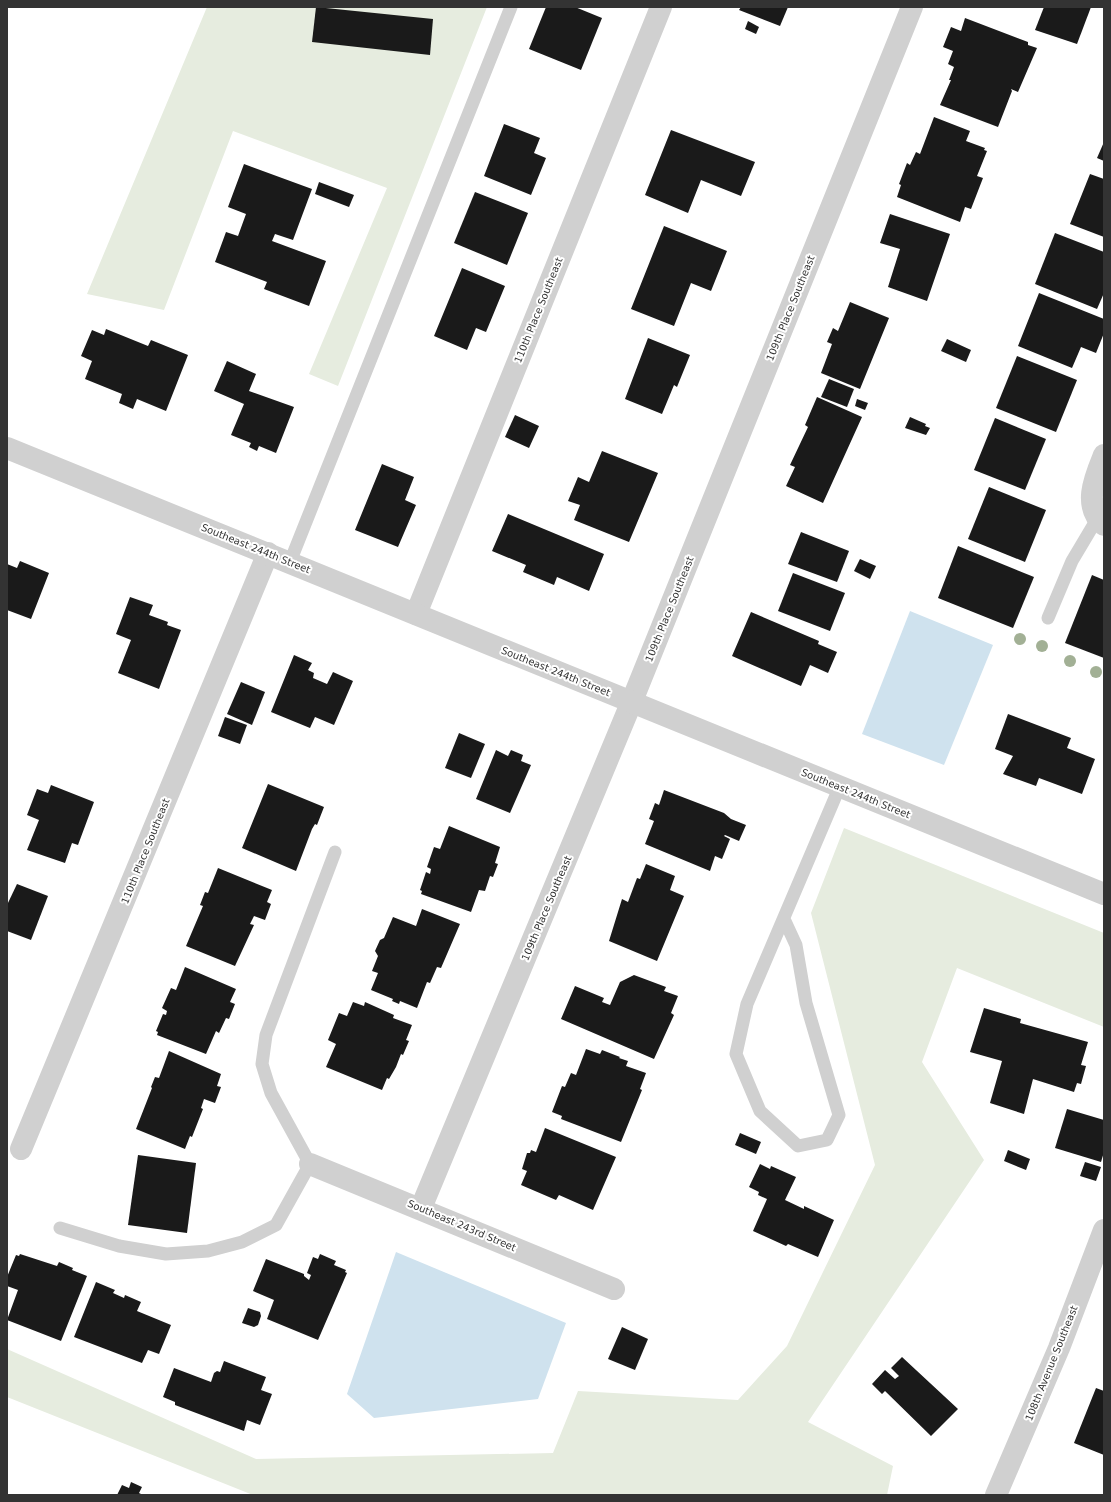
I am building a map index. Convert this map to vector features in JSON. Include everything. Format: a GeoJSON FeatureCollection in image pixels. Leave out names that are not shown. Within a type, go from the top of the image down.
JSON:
{"type":"FeatureCollection","features":[{"type":"Feature","properties":{"kind":"street","name":"110th Place Southeast"},"geometry":{"type":"LineString","coordinates":[[416,614],[661,7]]}},
{"type":"Feature","properties":{"kind":"street","name":"109th Place Southeast"},"geometry":{"type":"LineString","coordinates":[[421,1208],[632,701],[912,7]]}},
{"type":"Feature","properties":{"kind":"street","name":"Southeast 244th Street"},"geometry":{"type":"LineString","coordinates":[[7,448],[1104,894]]}},
{"type":"Feature","properties":{"kind":"street"},"geometry":{"type":"LineString","coordinates":[[1101,522],[1092,502],[1092,485],[1104,455]]}},
{"type":"Feature","properties":{"kind":"street","name":"110th Place Southeast"},"geometry":{"type":"LineString","coordinates":[[22,1149],[268,553]]}},
{"type":"Feature","properties":{"kind":"street","name":"Southeast 243rd Street"},"geometry":{"type":"LineString","coordinates":[[310,1164],[421,1208],[614,1289]]}},
{"type":"Feature","properties":{"kind":"street","name":"108th Avenue Southeast"},"geometry":{"type":"LineString","coordinates":[[996,1495],[1059,1348],[1104,1230]]}},
{"type":"Feature","properties":{"kind":"lane"},"geometry":{"type":"LineString","coordinates":[[290,562],[511,7]]}},
{"type":"Feature","properties":{"kind":"lane"},"geometry":{"type":"LineString","coordinates":[[1048,618],[1072,561],[1101,522]]}},
{"type":"Feature","properties":{"kind":"lane"},"geometry":{"type":"LineString","coordinates":[[784,919],[796,945],[806,1002],[840,1115],[827,1140],[798,1146],[760,1111],[736,1054],[747,1004],[840,786]]}},
{"type":"Feature","properties":{"kind":"lane"},"geometry":{"type":"LineString","coordinates":[[60,1228],[119,1246],[166,1254],[208,1251],[242,1242],[276,1224],[310,1164],[271,1093],[262,1064],[266,1035],[335,852]]}},
{"type":"Feature","properties":{"kind":"shaded area"},"geometry":{"type":"Polygon","coordinates":[[[207,7],[487,7],[338,386],[309,374],[387,188],[233,131],[164,310],[87,294],[207,7]]]}},
{"type":"Feature","properties":{"kind":"shaded area"},"geometry":{"type":"Polygon","coordinates":[[[844,828],[1104,933],[1104,1027],[957,968],[922,1062],[984,1160],[808,1422],[893,1466],[887,1495],[253,1495],[7,1397],[7,1349],[256,1459],[553,1453],[578,1391],[738,1400],[787,1346],[875,1165],[811,913],[844,828]]]}},
{"type":"Feature","properties":{"kind":"water"},"geometry":{"type":"Polygon","coordinates":[[[910,611],[993,645],[944,765],[862,734],[910,611]]]}},
{"type":"Feature","properties":{"kind":"water"},"geometry":{"type":"Polygon","coordinates":[[[396,1252],[566,1323],[538,1399],[374,1418],[347,1394],[396,1252]]]}},
{"type":"Feature","properties":{"kind":"building"},"geometry":{"type":"Polygon","coordinates":[[[316,7],[433,19],[430,55],[312,42],[316,7]]]}},
{"type":"Feature","properties":{"kind":"building"},"geometry":{"type":"Polygon","coordinates":[[[546,7],[575,7],[602,18],[581,70],[529,49],[546,7]]]}},
{"type":"Feature","properties":{"kind":"building"},"geometry":{"type":"Polygon","coordinates":[[[741,7],[788,7],[780,26],[739,10],[741,7]]]}},
{"type":"Feature","properties":{"kind":"building"},"geometry":{"type":"Polygon","coordinates":[[[1044,7],[1091,7],[1077,44],[1035,30],[1044,7]]]}},
{"type":"Feature","properties":{"kind":"building"},"geometry":{"type":"Polygon","coordinates":[[[965,18],[1028,42],[1028,45],[1037,48],[1018,92],[1011,89],[1012,91],[998,127],[940,105],[951,80],[949,80],[954,67],[948,64],[953,51],[943,47],[951,27],[961,31],[965,18]]]}},
{"type":"Feature","properties":{"kind":"building"},"geometry":{"type":"Polygon","coordinates":[[[748,21],[759,27],[756,34],[745,29],[748,21]]]}},
{"type":"Feature","properties":{"kind":"building"},"geometry":{"type":"Polygon","coordinates":[[[934,117],[970,131],[966,141],[985,148],[984,150],[987,151],[977,176],[983,178],[971,209],[965,207],[960,222],[897,197],[901,185],[899,184],[907,163],[910,165],[916,152],[920,154],[934,117]]]}},
{"type":"Feature","properties":{"kind":"building"},"geometry":{"type":"Polygon","coordinates":[[[504,124],[540,138],[534,153],[546,158],[531,195],[484,176],[504,124]]]}},
{"type":"Feature","properties":{"kind":"building"},"geometry":{"type":"Polygon","coordinates":[[[671,130],[755,162],[741,196],[701,180],[688,213],[645,195],[671,130]]]}},
{"type":"Feature","properties":{"kind":"building"},"geometry":{"type":"Polygon","coordinates":[[[1104,142],[1104,161],[1097,158],[1104,142]]]}},
{"type":"Feature","properties":{"kind":"building"},"geometry":{"type":"Polygon","coordinates":[[[244,164],[312,189],[293,240],[275,234],[272,241],[326,261],[309,306],[264,289],[267,282],[215,262],[226,232],[238,236],[246,214],[228,207],[244,164]]]}},
{"type":"Feature","properties":{"kind":"building"},"geometry":{"type":"Polygon","coordinates":[[[1090,174],[1104,179],[1104,237],[1070,224],[1090,174]]]}},
{"type":"Feature","properties":{"kind":"building"},"geometry":{"type":"Polygon","coordinates":[[[319,182],[354,195],[349,207],[315,194],[319,182]]]}},
{"type":"Feature","properties":{"kind":"building"},"geometry":{"type":"Polygon","coordinates":[[[475,192],[528,213],[507,265],[454,243],[475,192]]]}},
{"type":"Feature","properties":{"kind":"building"},"geometry":{"type":"Polygon","coordinates":[[[890,214],[950,234],[927,301],[888,287],[900,249],[880,243],[890,214]]]}},
{"type":"Feature","properties":{"kind":"building"},"geometry":{"type":"Polygon","coordinates":[[[664,226],[727,251],[711,291],[691,283],[674,326],[631,309],[664,226]]]}},
{"type":"Feature","properties":{"kind":"building"},"geometry":{"type":"Polygon","coordinates":[[[1055,233],[1104,252],[1104,293],[1097,309],[1035,284],[1055,233]]]}},
{"type":"Feature","properties":{"kind":"building"},"geometry":{"type":"Polygon","coordinates":[[[462,268],[505,286],[486,332],[476,328],[467,350],[434,336],[462,268]]]}},
{"type":"Feature","properties":{"kind":"building"},"geometry":{"type":"Polygon","coordinates":[[[1039,293],[1104,319],[1104,333],[1096,353],[1081,347],[1072,368],[1018,346],[1039,293]]]}},
{"type":"Feature","properties":{"kind":"building"},"geometry":{"type":"Polygon","coordinates":[[[850,302],[889,318],[860,389],[821,373],[832,344],[827,342],[833,328],[838,331],[850,302]]]}},
{"type":"Feature","properties":{"kind":"building"},"geometry":{"type":"Polygon","coordinates":[[[106,329],[148,346],[151,340],[188,355],[166,411],[137,399],[133,409],[119,403],[122,394],[85,379],[92,361],[81,356],[92,330],[104,335],[106,329]]]}},
{"type":"Feature","properties":{"kind":"building"},"geometry":{"type":"Polygon","coordinates":[[[648,338],[690,355],[677,387],[674,385],[662,414],[625,399],[648,338]]]}},
{"type":"Feature","properties":{"kind":"building"},"geometry":{"type":"Polygon","coordinates":[[[947,339],[971,350],[966,362],[941,351],[947,339]]]}},
{"type":"Feature","properties":{"kind":"building"},"geometry":{"type":"Polygon","coordinates":[[[1017,356],[1077,380],[1056,432],[996,408],[1017,356]]]}},
{"type":"Feature","properties":{"kind":"building"},"geometry":{"type":"Polygon","coordinates":[[[227,361],[256,374],[249,391],[294,407],[276,453],[259,446],[257,451],[249,447],[251,443],[231,435],[244,404],[214,391],[227,361]]]}},
{"type":"Feature","properties":{"kind":"building"},"geometry":{"type":"Polygon","coordinates":[[[829,379],[854,389],[847,407],[821,397],[829,379]]]}},
{"type":"Feature","properties":{"kind":"building"},"geometry":{"type":"Polygon","coordinates":[[[817,397],[862,417],[823,503],[786,486],[795,467],[790,465],[808,427],[805,425],[817,397]]]}},
{"type":"Feature","properties":{"kind":"building"},"geometry":{"type":"Polygon","coordinates":[[[857,399],[868,403],[865,410],[855,406],[857,399]]]}},
{"type":"Feature","properties":{"kind":"building"},"geometry":{"type":"Polygon","coordinates":[[[515,415],[539,426],[529,448],[505,437],[515,415]]]}},
{"type":"Feature","properties":{"kind":"building"},"geometry":{"type":"Polygon","coordinates":[[[910,417],[926,424],[925,426],[930,428],[926,435],[905,428],[910,417]]]}},
{"type":"Feature","properties":{"kind":"building"},"geometry":{"type":"Polygon","coordinates":[[[995,418],[1046,439],[1025,490],[974,470],[995,418]]]}},
{"type":"Feature","properties":{"kind":"building"},"geometry":{"type":"Polygon","coordinates":[[[602,451],[658,473],[629,542],[574,520],[580,505],[568,501],[578,477],[589,482],[602,451]]]}},
{"type":"Feature","properties":{"kind":"building"},"geometry":{"type":"Polygon","coordinates":[[[382,464],[414,477],[405,500],[416,505],[398,547],[355,530],[382,464]]]}},
{"type":"Feature","properties":{"kind":"building"},"geometry":{"type":"Polygon","coordinates":[[[989,487],[1046,510],[1025,562],[968,539],[989,487]]]}},
{"type":"Feature","properties":{"kind":"building"},"geometry":{"type":"Polygon","coordinates":[[[508,514],[604,554],[589,591],[557,577],[554,585],[523,572],[526,565],[492,551],[508,514]]]}},
{"type":"Feature","properties":{"kind":"building"},"geometry":{"type":"Polygon","coordinates":[[[801,532],[849,551],[837,582],[788,564],[801,532]]]}},
{"type":"Feature","properties":{"kind":"building"},"geometry":{"type":"Polygon","coordinates":[[[958,546],[1034,577],[1013,628],[938,598],[958,546]]]}},
{"type":"Feature","properties":{"kind":"building"},"geometry":{"type":"Polygon","coordinates":[[[860,559],[876,566],[870,579],[854,571],[860,559]]]}},
{"type":"Feature","properties":{"kind":"building"},"geometry":{"type":"Polygon","coordinates":[[[20,561],[49,573],[31,619],[7,610],[7,564],[17,568],[20,561]]]}},
{"type":"Feature","properties":{"kind":"building"},"geometry":{"type":"Polygon","coordinates":[[[793,573],[845,593],[830,631],[778,611],[793,573]]]}},
{"type":"Feature","properties":{"kind":"building"},"geometry":{"type":"Polygon","coordinates":[[[1092,575],[1104,580],[1104,658],[1065,643],[1092,575]]]}},
{"type":"Feature","properties":{"kind":"building"},"geometry":{"type":"Polygon","coordinates":[[[130,597],[153,605],[149,615],[168,622],[167,625],[181,630],[159,689],[118,673],[131,640],[116,634],[130,597]]]}},
{"type":"Feature","properties":{"kind":"building"},"geometry":{"type":"Polygon","coordinates":[[[751,612],[819,641],[818,644],[837,652],[828,673],[810,665],[801,686],[732,656],[751,612]]]}},
{"type":"Feature","properties":{"kind":"building"},"geometry":{"type":"Polygon","coordinates":[[[294,655],[312,663],[308,670],[314,673],[313,678],[327,684],[333,672],[353,681],[334,725],[315,717],[310,728],[271,712],[294,655]]]}},
{"type":"Feature","properties":{"kind":"building"},"geometry":{"type":"Polygon","coordinates":[[[241,682],[265,692],[252,725],[227,714],[241,682]]]}},
{"type":"Feature","properties":{"kind":"building"},"geometry":{"type":"Polygon","coordinates":[[[1008,714],[1071,738],[1067,748],[1095,759],[1082,794],[1039,778],[1036,786],[1003,774],[1013,756],[995,749],[1008,714]]]}},
{"type":"Feature","properties":{"kind":"building"},"geometry":{"type":"Polygon","coordinates":[[[225,717],[247,725],[240,744],[218,736],[225,717]]]}},
{"type":"Feature","properties":{"kind":"building"},"geometry":{"type":"Polygon","coordinates":[[[459,733],[485,744],[471,778],[445,768],[459,733]]]}},
{"type":"Feature","properties":{"kind":"building"},"geometry":{"type":"Polygon","coordinates":[[[496,750],[508,756],[511,750],[523,755],[521,761],[531,765],[510,813],[476,799],[496,750]]]}},
{"type":"Feature","properties":{"kind":"building"},"geometry":{"type":"Polygon","coordinates":[[[268,784],[324,807],[317,825],[315,824],[312,829],[296,871],[242,848],[268,784]]]}},
{"type":"Feature","properties":{"kind":"building"},"geometry":{"type":"Polygon","coordinates":[[[51,785],[94,802],[78,845],[72,843],[65,863],[27,850],[39,820],[27,815],[37,789],[48,793],[51,785]]]}},
{"type":"Feature","properties":{"kind":"building"},"geometry":{"type":"Polygon","coordinates":[[[664,790],[724,813],[731,819],[746,825],[739,841],[725,835],[724,836],[730,839],[722,859],[715,856],[710,871],[645,844],[654,821],[649,819],[655,803],[659,805],[664,790]]]}},
{"type":"Feature","properties":{"kind":"building"},"geometry":{"type":"Polygon","coordinates":[[[449,826],[500,847],[495,863],[498,864],[493,877],[490,876],[485,891],[479,890],[471,912],[421,894],[422,891],[420,890],[426,872],[430,874],[431,869],[427,867],[434,847],[440,849],[449,826]]]}},
{"type":"Feature","properties":{"kind":"building"},"geometry":{"type":"Polygon","coordinates":[[[646,864],[675,876],[670,890],[684,896],[657,961],[609,941],[622,899],[628,902],[637,878],[640,879],[646,864]]]}},
{"type":"Feature","properties":{"kind":"building"},"geometry":{"type":"Polygon","coordinates":[[[218,868],[272,890],[267,902],[271,904],[265,920],[254,916],[250,924],[254,925],[235,966],[186,946],[203,906],[200,905],[205,892],[208,893],[218,868]]]}},
{"type":"Feature","properties":{"kind":"building"},"geometry":{"type":"Polygon","coordinates":[[[17,884],[48,896],[31,940],[7,931],[7,905],[17,884]]]}},
{"type":"Feature","properties":{"kind":"building"},"geometry":{"type":"Polygon","coordinates":[[[422,909],[460,924],[441,968],[437,967],[430,983],[427,982],[417,1008],[400,1001],[399,1004],[392,1001],[393,999],[371,990],[378,973],[372,971],[378,956],[375,951],[380,940],[384,938],[393,917],[416,926],[422,909]]]}},
{"type":"Feature","properties":{"kind":"building"},"geometry":{"type":"Polygon","coordinates":[[[185,967],[236,989],[230,1002],[235,1004],[229,1019],[226,1018],[219,1033],[216,1031],[206,1054],[157,1035],[158,1032],[156,1031],[163,1014],[166,1015],[167,1011],[162,1008],[171,988],[176,990],[185,967]]]}},
{"type":"Feature","properties":{"kind":"building"},"geometry":{"type":"Polygon","coordinates":[[[634,975],[666,987],[664,991],[678,996],[671,1013],[674,1015],[654,1059],[561,1019],[575,986],[604,998],[602,1002],[610,1005],[620,982],[634,975]]]}},
{"type":"Feature","properties":{"kind":"building"},"geometry":{"type":"Polygon","coordinates":[[[353,1002],[364,1006],[365,1002],[394,1015],[393,1018],[412,1025],[406,1040],[409,1041],[403,1055],[401,1054],[396,1067],[389,1079],[387,1078],[382,1090],[326,1067],[336,1044],[328,1040],[339,1013],[347,1016],[353,1002]]]}},
{"type":"Feature","properties":{"kind":"building"},"geometry":{"type":"Polygon","coordinates":[[[984,1008],[1021,1019],[1020,1023],[1088,1042],[1081,1065],[1086,1066],[1081,1084],[1077,1083],[1074,1092],[1033,1079],[1024,1114],[990,1103],[1002,1061],[970,1052],[984,1008]]]}},
{"type":"Feature","properties":{"kind":"building"},"geometry":{"type":"Polygon","coordinates":[[[586,1049],[600,1054],[602,1050],[620,1057],[619,1058],[628,1061],[626,1066],[646,1073],[640,1089],[642,1090],[621,1142],[561,1119],[562,1116],[552,1112],[562,1086],[565,1087],[571,1073],[576,1075],[586,1049]]]}},
{"type":"Feature","properties":{"kind":"building"},"geometry":{"type":"Polygon","coordinates":[[[169,1051],[221,1074],[217,1086],[221,1087],[215,1103],[204,1099],[201,1108],[203,1109],[192,1137],[190,1136],[185,1149],[136,1129],[155,1077],[159,1078],[169,1051]]]}},
{"type":"Feature","properties":{"kind":"building"},"geometry":{"type":"Polygon","coordinates":[[[1067,1109],[1104,1120],[1104,1152],[1101,1162],[1055,1148],[1067,1109]]]}},
{"type":"Feature","properties":{"kind":"building"},"geometry":{"type":"Polygon","coordinates":[[[545,1128],[616,1157],[593,1210],[559,1195],[556,1200],[521,1185],[527,1171],[522,1169],[527,1153],[530,1153],[531,1150],[536,1152],[545,1128]]]}},
{"type":"Feature","properties":{"kind":"building"},"geometry":{"type":"Polygon","coordinates":[[[740,1133],[761,1142],[756,1154],[735,1145],[740,1133]]]}},
{"type":"Feature","properties":{"kind":"building"},"geometry":{"type":"Polygon","coordinates":[[[1008,1150],[1030,1159],[1026,1170],[1004,1161],[1008,1150]]]}},
{"type":"Feature","properties":{"kind":"building"},"geometry":{"type":"Polygon","coordinates":[[[138,1155],[196,1163],[187,1233],[128,1225],[138,1155]]]}},
{"type":"Feature","properties":{"kind":"building"},"geometry":{"type":"Polygon","coordinates":[[[1085,1162],[1101,1167],[1096,1181],[1080,1176],[1085,1162]]]}},
{"type":"Feature","properties":{"kind":"building"},"geometry":{"type":"Polygon","coordinates":[[[760,1164],[770,1169],[771,1166],[796,1177],[785,1200],[804,1209],[804,1206],[834,1220],[818,1257],[788,1244],[786,1246],[753,1231],[767,1199],[758,1195],[759,1192],[749,1187],[760,1164]]]}},
{"type":"Feature","properties":{"kind":"building"},"geometry":{"type":"Polygon","coordinates":[[[20,1254],[57,1266],[59,1262],[73,1268],[72,1270],[87,1276],[61,1341],[7,1320],[18,1290],[7,1286],[7,1277],[16,1255],[19,1256],[20,1254]]]}},
{"type":"Feature","properties":{"kind":"building"},"geometry":{"type":"Polygon","coordinates":[[[320,1254],[336,1261],[334,1265],[346,1270],[345,1272],[347,1273],[318,1340],[267,1319],[274,1300],[253,1291],[266,1259],[304,1274],[304,1276],[309,1280],[311,1275],[307,1273],[313,1257],[318,1259],[320,1254]]]}},
{"type":"Feature","properties":{"kind":"building"},"geometry":{"type":"Polygon","coordinates":[[[96,1282],[115,1290],[113,1293],[124,1298],[125,1295],[141,1302],[137,1311],[171,1325],[159,1354],[148,1350],[142,1363],[74,1337],[96,1282]]]}},
{"type":"Feature","properties":{"kind":"building"},"geometry":{"type":"Polygon","coordinates":[[[248,1308],[260,1312],[261,1316],[258,1325],[254,1327],[242,1323],[248,1308]]]}},
{"type":"Feature","properties":{"kind":"building"},"geometry":{"type":"Polygon","coordinates":[[[622,1327],[648,1339],[635,1370],[608,1359],[622,1327]]]}},
{"type":"Feature","properties":{"kind":"building"},"geometry":{"type":"Polygon","coordinates":[[[902,1357],[958,1409],[931,1436],[885,1391],[882,1394],[872,1384],[885,1370],[895,1379],[899,1376],[891,1368],[902,1357]]]}},
{"type":"Feature","properties":{"kind":"building"},"geometry":{"type":"Polygon","coordinates":[[[224,1361],[266,1377],[261,1390],[272,1394],[260,1425],[247,1420],[244,1431],[175,1405],[175,1402],[163,1397],[174,1368],[211,1382],[214,1373],[217,1371],[220,1372],[224,1361]]]}},
{"type":"Feature","properties":{"kind":"building"},"geometry":{"type":"Polygon","coordinates":[[[1096,1388],[1104,1391],[1104,1455],[1074,1443],[1096,1388]]]}},
{"type":"Feature","properties":{"kind":"building"},"geometry":{"type":"Polygon","coordinates":[[[131,1482],[142,1487],[139,1493],[143,1495],[117,1495],[122,1485],[129,1488],[131,1482]]]}}]}
